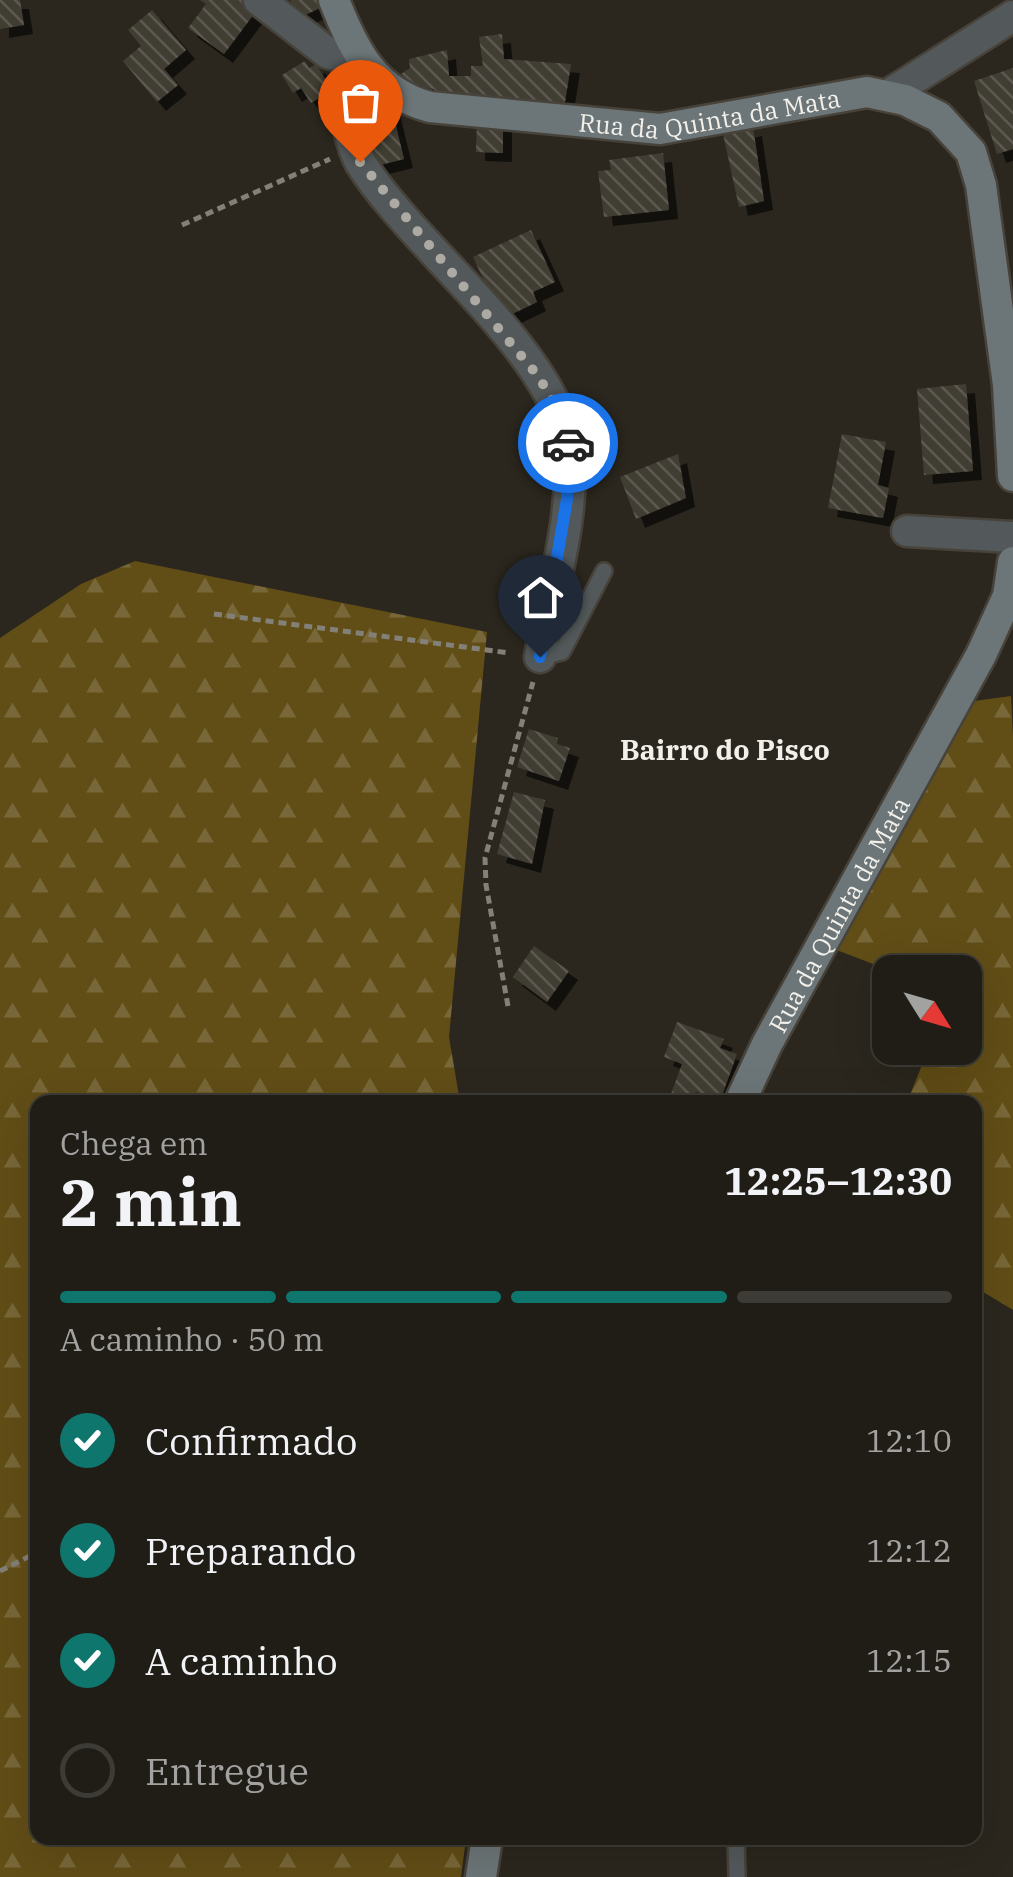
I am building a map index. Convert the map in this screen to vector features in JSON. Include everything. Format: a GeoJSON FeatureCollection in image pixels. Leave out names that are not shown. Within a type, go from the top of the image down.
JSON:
{"type":"FeatureCollection","features":[{"type":"Feature","properties":{"kind":"street"},"geometry":{"type":"LineString","coordinates":[[259,0],[328,53],[363,64],[349,88],[354,148],[371,177],[538,376],[561,414],[569,449],[569,481],[540,657]]}},
{"type":"Feature","properties":{"kind":"street","name":"Rua da Quinta da Mata"},"geometry":{"type":"LineString","coordinates":[[334,0],[363,64],[399,96],[430,107],[642,130],[701,124],[848,93],[888,95],[939,116],[971,152],[984,203],[1010,384],[1013,476]]}},
{"type":"Feature","properties":{"kind":"street"},"geometry":{"type":"LineString","coordinates":[[888,95],[1013,16]]}},
{"type":"Feature","properties":{"kind":"street"},"geometry":{"type":"LineString","coordinates":[[907,531],[1013,537]]}},
{"type":"Feature","properties":{"kind":"street","name":"Rua da Quinta da Mata"},"geometry":{"type":"LineString","coordinates":[[743,1095],[982,656],[1008,596],[1013,562]]}},
{"type":"Feature","properties":{"kind":"street"},"geometry":{"type":"LineString","coordinates":[[481,1877],[486,1845]]}},
{"type":"Feature","properties":{"kind":"lane"},"geometry":{"type":"LineString","coordinates":[[540,657],[558,656],[566,647],[604,571]]}},
{"type":"Feature","properties":{"kind":"lane"},"geometry":{"type":"LineString","coordinates":[[736,1845],[738,1877]]}},
{"type":"Feature","properties":{"kind":"path"},"geometry":{"type":"LineString","coordinates":[[182,225],[354,148]]}},
{"type":"Feature","properties":{"kind":"path"},"geometry":{"type":"LineString","coordinates":[[214,614],[540,657],[486,858],[486,885],[508,1006]]}},
{"type":"Feature","properties":{"kind":"path"},"geometry":{"type":"LineString","coordinates":[[0,1570],[30,1556]]}},
{"type":"Feature","properties":{"kind":"green space"},"geometry":{"type":"Polygon","coordinates":[[[135,561],[487,632],[449,1037],[459,1095],[30,1095],[30,1845],[465,1845],[461,1877],[0,1877],[0,638],[81,584],[135,561]]]}},
{"type":"Feature","properties":{"kind":"green space"},"geometry":{"type":"Polygon","coordinates":[[[1011,696],[1013,1310],[982,1291],[982,1095],[910,1095],[922,1065],[982,1065],[982,955],[872,955],[872,964],[834,949],[974,701],[1011,696]]]}},
{"type":"Feature","properties":{"kind":"building"},"geometry":{"type":"Polygon","coordinates":[[[0,0],[20,0],[24,25],[0,29],[0,0]]]}},
{"type":"Feature","properties":{"kind":"building"},"geometry":{"type":"Polygon","coordinates":[[[200,0],[252,0],[260,6],[224,54],[188,28],[206,4],[200,0]]]}},
{"type":"Feature","properties":{"kind":"building"},"geometry":{"type":"Polygon","coordinates":[[[290,0],[321,0],[324,6],[299,18],[290,0]]]}},
{"type":"Feature","properties":{"kind":"building"},"geometry":{"type":"Polygon","coordinates":[[[152,10],[186,50],[164,69],[178,85],[157,102],[123,61],[141,46],[128,30],[152,10]]]}},
{"type":"Feature","properties":{"kind":"building"},"geometry":{"type":"Polygon","coordinates":[[[502,34],[504,59],[571,64],[564,108],[505,99],[434,96],[434,89],[408,86],[401,74],[410,68],[409,59],[447,50],[449,76],[471,76],[471,66],[483,66],[479,37],[502,34]]]}},
{"type":"Feature","properties":{"kind":"building"},"geometry":{"type":"Polygon","coordinates":[[[305,61],[309,68],[316,64],[332,90],[311,103],[301,88],[293,93],[282,75],[305,61]]]}},
{"type":"Feature","properties":{"kind":"building"},"geometry":{"type":"Polygon","coordinates":[[[1013,68],[1013,149],[997,154],[974,81],[1013,68]]]}},
{"type":"Feature","properties":{"kind":"building"},"geometry":{"type":"Polygon","coordinates":[[[354,97],[390,102],[404,159],[376,166],[368,138],[359,137],[354,97]]]}},
{"type":"Feature","properties":{"kind":"building"},"geometry":{"type":"Polygon","coordinates":[[[477,117],[503,118],[503,153],[476,152],[477,117]]]}},
{"type":"Feature","properties":{"kind":"building"},"geometry":{"type":"Polygon","coordinates":[[[753,127],[764,201],[739,207],[723,134],[753,127]]]}},
{"type":"Feature","properties":{"kind":"building"},"geometry":{"type":"Polygon","coordinates":[[[663,153],[669,210],[604,217],[598,171],[611,170],[609,160],[663,153]]]}},
{"type":"Feature","properties":{"kind":"building"},"geometry":{"type":"Polygon","coordinates":[[[531,230],[555,282],[533,292],[537,302],[502,319],[473,257],[531,230]]]}},
{"type":"Feature","properties":{"kind":"building"},"geometry":{"type":"Polygon","coordinates":[[[966,384],[973,471],[924,475],[917,389],[966,384]]]}},
{"type":"Feature","properties":{"kind":"building"},"geometry":{"type":"Polygon","coordinates":[[[842,434],[886,442],[878,485],[889,488],[883,518],[828,508],[842,434]]]}},
{"type":"Feature","properties":{"kind":"building"},"geometry":{"type":"Polygon","coordinates":[[[678,454],[686,498],[636,519],[620,477],[678,454]]]}},
{"type":"Feature","properties":{"kind":"building"},"geometry":{"type":"Polygon","coordinates":[[[529,729],[558,738],[557,744],[570,748],[559,781],[517,767],[529,729]]]}},
{"type":"Feature","properties":{"kind":"building"},"geometry":{"type":"Polygon","coordinates":[[[514,792],[545,800],[532,864],[497,854],[514,792]]]}},
{"type":"Feature","properties":{"kind":"building"},"geometry":{"type":"Polygon","coordinates":[[[534,946],[569,971],[547,1002],[513,977],[534,946]]]}},
{"type":"Feature","properties":{"kind":"building"},"geometry":{"type":"Polygon","coordinates":[[[677,1022],[724,1039],[720,1048],[737,1054],[722,1095],[671,1095],[682,1064],[664,1057],[677,1022]]]}},
{"type":"Feature","properties":{"kind":"way so far"},"geometry":{"type":"LineString","coordinates":[[360,162],[538,376],[561,414],[568,443]]}},
{"type":"Feature","properties":{"kind":"district","name":"Bairro do Pisco"},"geometry":{"type":"Point","coordinates":[725,749]}},
{"type":"Feature","properties":{"kind":"route"},"geometry":{"type":"LineString","coordinates":[[540,657],[567,499],[568,443]]}}]}
